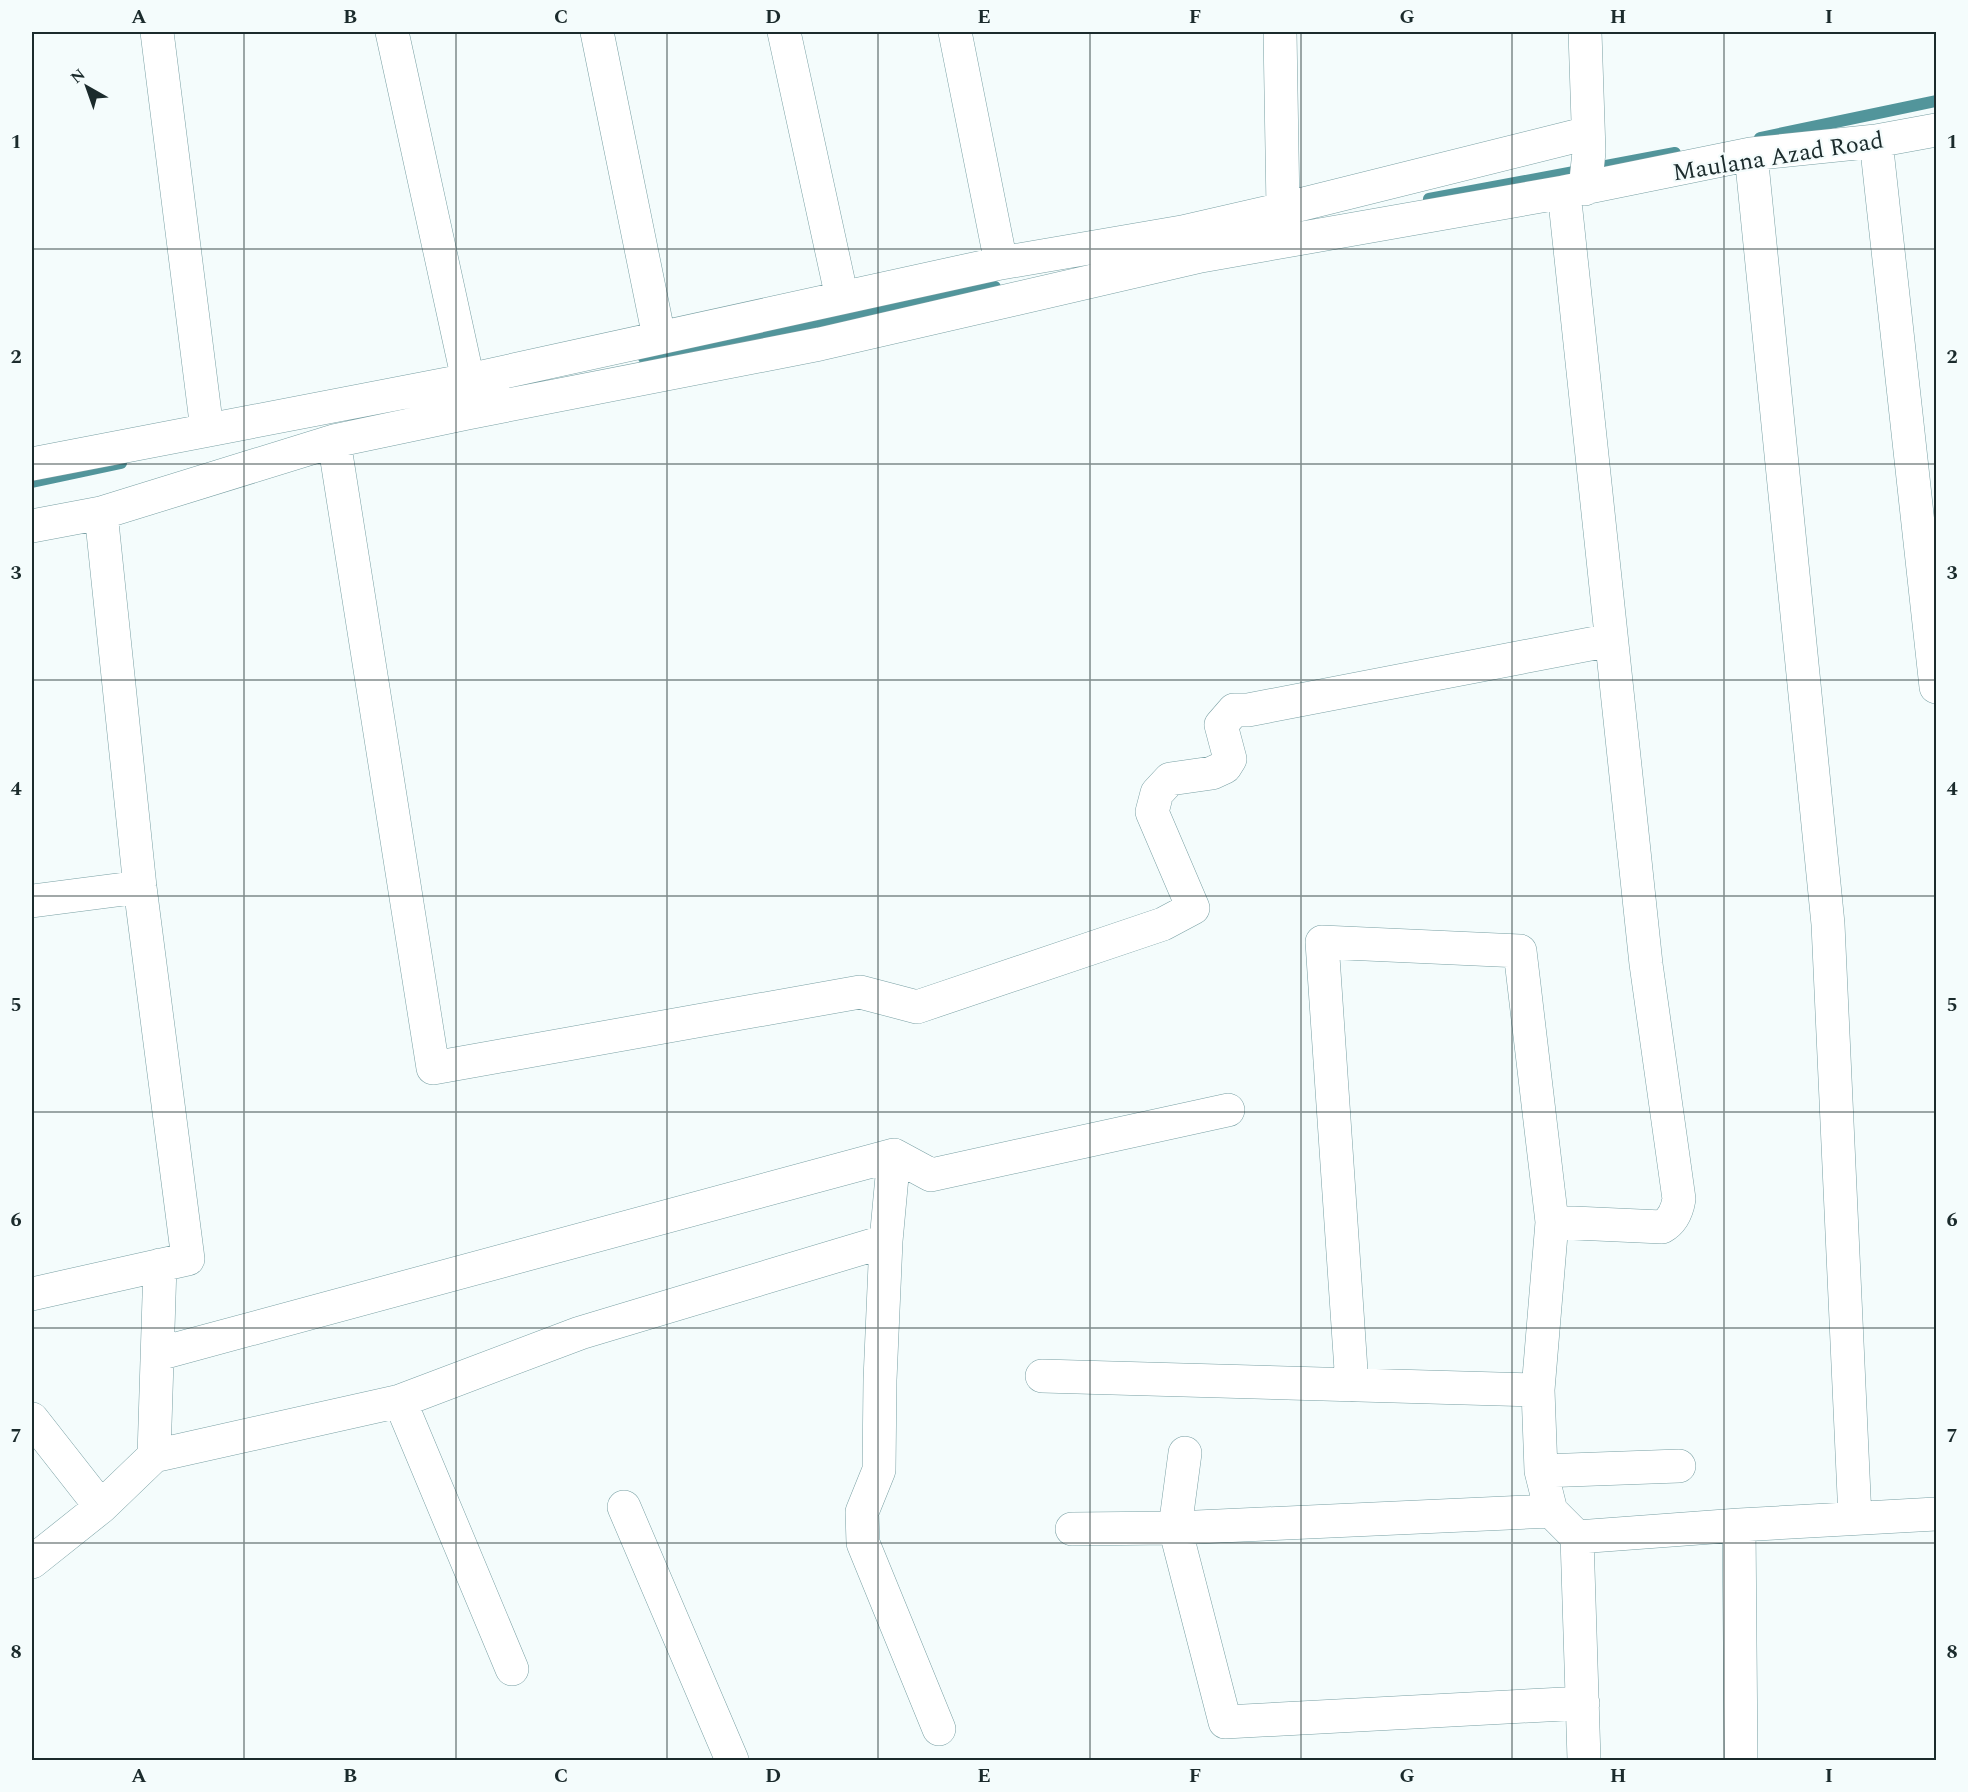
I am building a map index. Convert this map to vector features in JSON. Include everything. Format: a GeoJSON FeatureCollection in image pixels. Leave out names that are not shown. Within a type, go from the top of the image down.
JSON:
{"type":"FeatureCollection","features":[{"type":"Feature","properties":{"kind":"street"},"geometry":{"type":"LineString","coordinates":[[157,32],[207,430]]}},
{"type":"Feature","properties":{"kind":"street"},"geometry":{"type":"LineString","coordinates":[[392,32],[468,380]]}},
{"type":"Feature","properties":{"kind":"street"},"geometry":{"type":"LineString","coordinates":[[597,32],[659,337]]}},
{"type":"Feature","properties":{"kind":"street"},"geometry":{"type":"LineString","coordinates":[[784,32],[842,298]]}},
{"type":"Feature","properties":{"kind":"street"},"geometry":{"type":"LineString","coordinates":[[956,32],[1000,263]]}},
{"type":"Feature","properties":{"kind":"street"},"geometry":{"type":"LineString","coordinates":[[1280,32],[1283,209]]}},
{"type":"Feature","properties":{"kind":"street"},"geometry":{"type":"LineString","coordinates":[[1552,1222],[1662,1227],[1674,1216],[1679,1199],[1646,964],[1611,640],[1583,169],[1585,32]]}},
{"type":"Feature","properties":{"kind":"street","name":"Maulana Azad Road"},"geometry":{"type":"LineString","coordinates":[[1583,169],[1876,141],[1936,130]]}},
{"type":"Feature","properties":{"kind":"street"},"geometry":{"type":"LineString","coordinates":[[1876,141],[1936,687]]}},
{"type":"Feature","properties":{"kind":"street"},"geometry":{"type":"LineString","coordinates":[[1751,154],[1828,924],[1854,1518]]}},
{"type":"Feature","properties":{"kind":"street"},"geometry":{"type":"LineString","coordinates":[[32,464],[468,380],[1000,263],[1182,232],[1283,209],[1583,169]]}},
{"type":"Feature","properties":{"kind":"street"},"geometry":{"type":"LineString","coordinates":[[32,526],[101,513],[334,441],[820,344],[1583,169]]}},
{"type":"Feature","properties":{"kind":"street"},"geometry":{"type":"LineString","coordinates":[[334,441],[433,1068],[860,992],[917,1007],[1163,924],[1193,908],[1152,812],[1157,793],[1170,779],[1212,773],[1225,767],[1230,759],[1221,725],[1234,711],[1611,640]]}},
{"type":"Feature","properties":{"kind":"street"},"geometry":{"type":"LineString","coordinates":[[32,1294],[188,1259],[140,887],[101,513]]}},
{"type":"Feature","properties":{"kind":"street"},"geometry":{"type":"LineString","coordinates":[[32,901],[140,887]]}},
{"type":"Feature","properties":{"kind":"street"},"geometry":{"type":"LineString","coordinates":[[1352,1385],[1322,942],[1520,951],[1552,1222],[1538,1390],[1540,1471],[1551,1511],[1577,1537],[1584,1761]]}},
{"type":"Feature","properties":{"kind":"street"},"geometry":{"type":"LineString","coordinates":[[158,1354],[894,1155],[931,1174],[1228,1110]]}},
{"type":"Feature","properties":{"kind":"street"},"geometry":{"type":"LineString","coordinates":[[894,1155],[886,1241],[879,1470],[862,1512],[863,1543],[939,1730]]}},
{"type":"Feature","properties":{"kind":"street"},"geometry":{"type":"LineString","coordinates":[[32,1562],[101,1507],[154,1456],[400,1401],[580,1334],[886,1241]]}},
{"type":"Feature","properties":{"kind":"street"},"geometry":{"type":"LineString","coordinates":[[154,1456],[160,1265]]}},
{"type":"Feature","properties":{"kind":"street"},"geometry":{"type":"LineString","coordinates":[[1042,1376],[1538,1390]]}},
{"type":"Feature","properties":{"kind":"street"},"geometry":{"type":"LineString","coordinates":[[400,1401],[512,1669]]}},
{"type":"Feature","properties":{"kind":"street"},"geometry":{"type":"LineString","coordinates":[[32,1419],[101,1507]]}},
{"type":"Feature","properties":{"kind":"street"},"geometry":{"type":"LineString","coordinates":[[1185,1453],[1175,1528],[1225,1722],[1583,1703]]}},
{"type":"Feature","properties":{"kind":"street"},"geometry":{"type":"LineString","coordinates":[[1540,1471],[1679,1466]]}},
{"type":"Feature","properties":{"kind":"street"},"geometry":{"type":"LineString","coordinates":[[624,1507],[732,1761]]}},
{"type":"Feature","properties":{"kind":"street"},"geometry":{"type":"LineString","coordinates":[[1072,1529],[1175,1528],[1551,1511]]}},
{"type":"Feature","properties":{"kind":"street"},"geometry":{"type":"LineString","coordinates":[[1577,1537],[1936,1514]]}},
{"type":"Feature","properties":{"kind":"street"},"geometry":{"type":"LineString","coordinates":[[1739,1525],[1741,1761]]}},
{"type":"Feature","properties":{"kind":"waterway"},"geometry":{"type":"LineString","coordinates":[[1760,138],[1936,101]]}},
{"type":"Feature","properties":{"kind":"waterway"},"geometry":{"type":"LineString","coordinates":[[1429,199],[1675,153]]}},
{"type":"Feature","properties":{"kind":"waterway"},"geometry":{"type":"LineString","coordinates":[[644,358],[995,287]]}},
{"type":"Feature","properties":{"kind":"waterway"},"geometry":{"type":"LineString","coordinates":[[32,482],[121,463]]}}]}
